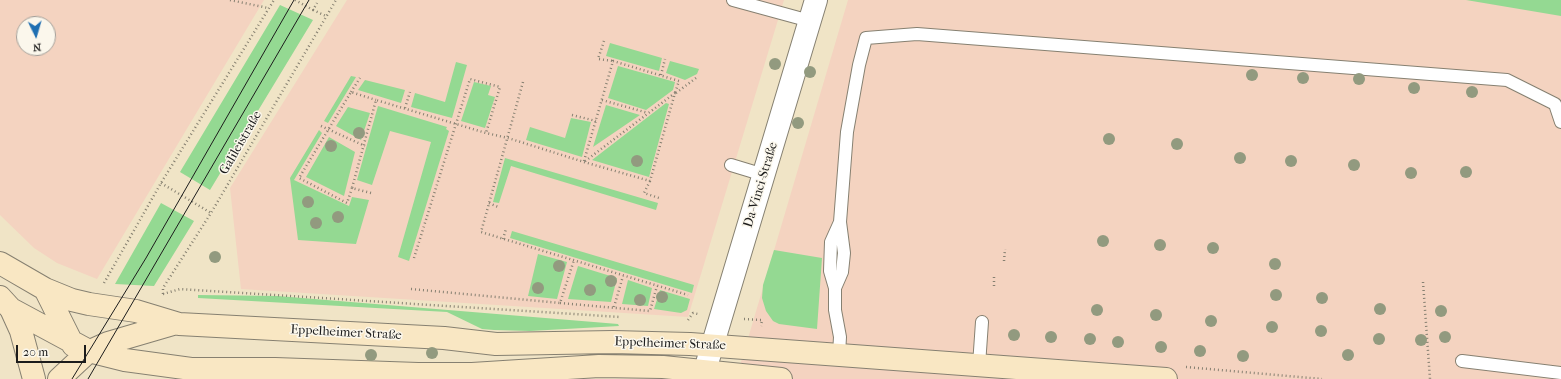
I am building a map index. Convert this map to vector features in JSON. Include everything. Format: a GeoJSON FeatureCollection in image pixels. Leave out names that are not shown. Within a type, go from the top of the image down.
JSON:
{"type":"FeatureCollection","features":[{"type":"Feature","properties":{"kind":"main road","name":"Eppelheimer Straße"},"geometry":{"type":"LineString","coordinates":[[0,263],[45,289],[89,304],[136,311],[173,324],[436,338],[496,344],[613,342],[713,345],[1166,379]]}},
{"type":"Feature","properties":{"kind":"main road"},"geometry":{"type":"LineString","coordinates":[[45,289],[80,358]]}},
{"type":"Feature","properties":{"kind":"main road","name":"Eppelheimer Straße"},"geometry":{"type":"LineString","coordinates":[[6,303],[80,358],[125,360],[177,368],[207,370],[275,369],[418,374],[472,374],[599,366],[663,367],[704,375],[781,379]]}},
{"type":"Feature","properties":{"kind":"main road"},"geometry":{"type":"LineString","coordinates":[[6,303],[21,331],[34,379]]}},
{"type":"Feature","properties":{"kind":"main road","name":"Eppelheimer Straße"},"geometry":{"type":"LineString","coordinates":[[59,379],[80,358],[108,343],[173,324]]}},
{"type":"Feature","properties":{"kind":"main road","name":"Eppelheimer Straße"},"geometry":{"type":"LineString","coordinates":[[149,379],[177,368]]}},
{"type":"Feature","properties":{"kind":"street","name":"Da-Vinci-Straße"},"geometry":{"type":"LineString","coordinates":[[704,375],[816,0]]}},
{"type":"Feature","properties":{"kind":"lane"},"geometry":{"type":"LineString","coordinates":[[733,0],[810,21]]}},
{"type":"Feature","properties":{"kind":"lane"},"geometry":{"type":"LineString","coordinates":[[839,354],[840,337],[835,310],[835,288],[842,272],[844,253],[840,222],[847,132],[859,65],[866,38],[917,34],[1507,80],[1554,104],[1561,122]]}},
{"type":"Feature","properties":{"kind":"lane"},"geometry":{"type":"LineString","coordinates":[[731,165],[764,176]]}},
{"type":"Feature","properties":{"kind":"lane"},"geometry":{"type":"LineString","coordinates":[[979,365],[982,322]]}},
{"type":"Feature","properties":{"kind":"lane"},"geometry":{"type":"LineString","coordinates":[[1462,361],[1561,373]]}},
{"type":"Feature","properties":{"kind":"path"},"geometry":{"type":"LineString","coordinates":[[230,0],[268,8]]}},
{"type":"Feature","properties":{"kind":"path"},"geometry":{"type":"LineString","coordinates":[[103,283],[161,183],[274,0]]}},
{"type":"Feature","properties":{"kind":"path"},"geometry":{"type":"LineString","coordinates":[[295,0],[326,16]]}},
{"type":"Feature","properties":{"kind":"path","name":"Galileistraße"},"geometry":{"type":"LineString","coordinates":[[163,294],[163,288],[211,213],[336,0]]}},
{"type":"Feature","properties":{"kind":"path"},"geometry":{"type":"LineString","coordinates":[[313,10],[317,3]]}},
{"type":"Feature","properties":{"kind":"path"},"geometry":{"type":"LineString","coordinates":[[604,41],[598,59],[613,61],[679,80],[650,181],[644,193],[659,198]]}},
{"type":"Feature","properties":{"kind":"path"},"geometry":{"type":"LineString","coordinates":[[661,75],[666,59]]}},
{"type":"Feature","properties":{"kind":"path"},"geometry":{"type":"LineString","coordinates":[[584,162],[613,61]]}},
{"type":"Feature","properties":{"kind":"path"},"geometry":{"type":"LineString","coordinates":[[360,78],[299,178],[347,202],[365,146],[376,100]]}},
{"type":"Feature","properties":{"kind":"path"},"geometry":{"type":"LineString","coordinates":[[584,162],[696,78]]}},
{"type":"Feature","properties":{"kind":"path"},"geometry":{"type":"LineString","coordinates":[[414,258],[470,79],[500,87],[486,133]]}},
{"type":"Feature","properties":{"kind":"path"},"geometry":{"type":"LineString","coordinates":[[523,82],[481,232],[688,295]]}},
{"type":"Feature","properties":{"kind":"path"},"geometry":{"type":"LineString","coordinates":[[351,92],[650,181]]}},
{"type":"Feature","properties":{"kind":"path"},"geometry":{"type":"LineString","coordinates":[[405,108],[410,92]]}},
{"type":"Feature","properties":{"kind":"path"},"geometry":{"type":"LineString","coordinates":[[602,100],[648,113]]}},
{"type":"Feature","properties":{"kind":"path"},"geometry":{"type":"LineString","coordinates":[[572,115],[596,121]]}},
{"type":"Feature","properties":{"kind":"path"},"geometry":{"type":"LineString","coordinates":[[321,126],[365,146]]}},
{"type":"Feature","properties":{"kind":"path"},"geometry":{"type":"LineString","coordinates":[[161,183],[211,213]]}},
{"type":"Feature","properties":{"kind":"path"},"geometry":{"type":"LineString","coordinates":[[352,188],[371,193]]}},
{"type":"Feature","properties":{"kind":"path"},"geometry":{"type":"LineString","coordinates":[[489,203],[498,207]]}},
{"type":"Feature","properties":{"kind":"path"},"geometry":{"type":"LineString","coordinates":[[503,239],[506,229]]}},
{"type":"Feature","properties":{"kind":"path"},"geometry":{"type":"LineString","coordinates":[[1004,261],[1005,249]]}},
{"type":"Feature","properties":{"kind":"path"},"geometry":{"type":"LineString","coordinates":[[560,303],[574,260]]}},
{"type":"Feature","properties":{"kind":"path"},"geometry":{"type":"LineString","coordinates":[[614,307],[623,276]]}},
{"type":"Feature","properties":{"kind":"path"},"geometry":{"type":"LineString","coordinates":[[994,277],[994,286]]}},
{"type":"Feature","properties":{"kind":"path"},"geometry":{"type":"LineString","coordinates":[[1423,282],[1430,379]]}},
{"type":"Feature","properties":{"kind":"path"},"geometry":{"type":"LineString","coordinates":[[411,289],[650,311],[657,286]]}},
{"type":"Feature","properties":{"kind":"shaded area"},"geometry":{"type":"Polygon","coordinates":[[[0,0],[264,0],[97,279],[57,263],[34,248],[0,215],[0,0]]]}},
{"type":"Feature","properties":{"kind":"shaded area"},"geometry":{"type":"Polygon","coordinates":[[[347,0],[784,0],[688,317],[241,289],[230,188],[347,0]]]}},
{"type":"Feature","properties":{"kind":"shaded area"},"geometry":{"type":"Polygon","coordinates":[[[848,0],[1561,0],[1561,379],[736,379],[848,0]]]}},
{"type":"Feature","properties":{"kind":"green space"},"geometry":{"type":"Polygon","coordinates":[[[1466,0],[1561,0],[1561,16],[1466,0]]]}},
{"type":"Feature","properties":{"kind":"green space"},"geometry":{"type":"Polygon","coordinates":[[[280,5],[313,20],[210,190],[180,172],[280,5]]]}},
{"type":"Feature","properties":{"kind":"green space"},"geometry":{"type":"Polygon","coordinates":[[[610,43],[662,58],[659,71],[606,56],[610,43]]]}},
{"type":"Feature","properties":{"kind":"green space"},"geometry":{"type":"Polygon","coordinates":[[[670,61],[699,69],[697,74],[685,80],[666,73],[670,61]]]}},
{"type":"Feature","properties":{"kind":"green space"},"geometry":{"type":"Polygon","coordinates":[[[456,62],[467,65],[452,118],[411,107],[415,93],[445,102],[456,62]]]}},
{"type":"Feature","properties":{"kind":"green space"},"geometry":{"type":"Polygon","coordinates":[[[618,66],[675,82],[673,90],[646,110],[608,98],[618,66]]]}},
{"type":"Feature","properties":{"kind":"green space"},"geometry":{"type":"Polygon","coordinates":[[[351,76],[356,77],[328,123],[324,121],[351,76]]]}},
{"type":"Feature","properties":{"kind":"green space"},"geometry":{"type":"Polygon","coordinates":[[[365,80],[405,90],[401,103],[358,90],[365,80]]]}},
{"type":"Feature","properties":{"kind":"green space"},"geometry":{"type":"Polygon","coordinates":[[[474,82],[491,86],[488,95],[495,97],[485,128],[461,121],[474,82]]]}},
{"type":"Feature","properties":{"kind":"green space"},"geometry":{"type":"Polygon","coordinates":[[[666,103],[669,104],[649,177],[592,160],[666,103]]]}},
{"type":"Feature","properties":{"kind":"green space"},"geometry":{"type":"Polygon","coordinates":[[[606,105],[640,115],[593,147],[606,105]]]}},
{"type":"Feature","properties":{"kind":"green space"},"geometry":{"type":"Polygon","coordinates":[[[378,106],[447,127],[446,129],[449,131],[409,261],[398,257],[431,142],[390,131],[372,185],[357,180],[378,106]]]}},
{"type":"Feature","properties":{"kind":"green space"},"geometry":{"type":"Polygon","coordinates":[[[348,107],[370,113],[361,140],[336,126],[348,107]]]}},
{"type":"Feature","properties":{"kind":"green space"},"geometry":{"type":"Polygon","coordinates":[[[571,118],[591,122],[582,157],[526,140],[530,127],[565,138],[571,118]]]}},
{"type":"Feature","properties":{"kind":"green space"},"geometry":{"type":"Polygon","coordinates":[[[319,130],[322,133],[294,180],[349,206],[352,197],[369,200],[356,244],[298,240],[290,178],[319,130]]]}},
{"type":"Feature","properties":{"kind":"green space"},"geometry":{"type":"Polygon","coordinates":[[[329,137],[355,152],[344,196],[306,177],[329,137]]]}},
{"type":"Feature","properties":{"kind":"green space"},"geometry":{"type":"Polygon","coordinates":[[[505,158],[658,203],[656,210],[511,166],[499,203],[493,202],[505,158]]]}},
{"type":"Feature","properties":{"kind":"green space"},"geometry":{"type":"Polygon","coordinates":[[[161,203],[194,221],[154,286],[115,284],[161,203]]]}},
{"type":"Feature","properties":{"kind":"green space"},"geometry":{"type":"Polygon","coordinates":[[[512,231],[694,285],[692,293],[510,238],[512,231]]]}},
{"type":"Feature","properties":{"kind":"green space"},"geometry":{"type":"Polygon","coordinates":[[[774,250],[822,258],[817,329],[779,324],[773,321],[766,311],[762,298],[763,285],[774,250]]]}},
{"type":"Feature","properties":{"kind":"green space"},"geometry":{"type":"Polygon","coordinates":[[[538,254],[567,262],[557,299],[528,296],[538,254]]]}},
{"type":"Feature","properties":{"kind":"green space"},"geometry":{"type":"Polygon","coordinates":[[[578,266],[617,278],[611,302],[568,299],[578,266]]]}},
{"type":"Feature","properties":{"kind":"green space"},"geometry":{"type":"Polygon","coordinates":[[[628,280],[652,288],[648,306],[622,304],[628,280]]]}},
{"type":"Feature","properties":{"kind":"green space"},"geometry":{"type":"Polygon","coordinates":[[[660,290],[690,299],[687,310],[681,313],[654,309],[660,290]]]}},
{"type":"Feature","properties":{"kind":"green space"},"geometry":{"type":"Polygon","coordinates":[[[198,295],[278,296],[618,324],[619,326],[530,331],[494,330],[482,329],[447,312],[198,298],[198,295]]]}},
{"type":"Feature","properties":{"kind":"tram line"},"geometry":{"type":"LineString","coordinates":[[72,379],[146,258],[294,0]]}},
{"type":"Feature","properties":{"kind":"tram line"},"geometry":{"type":"LineString","coordinates":[[88,379],[309,0]]}}]}
